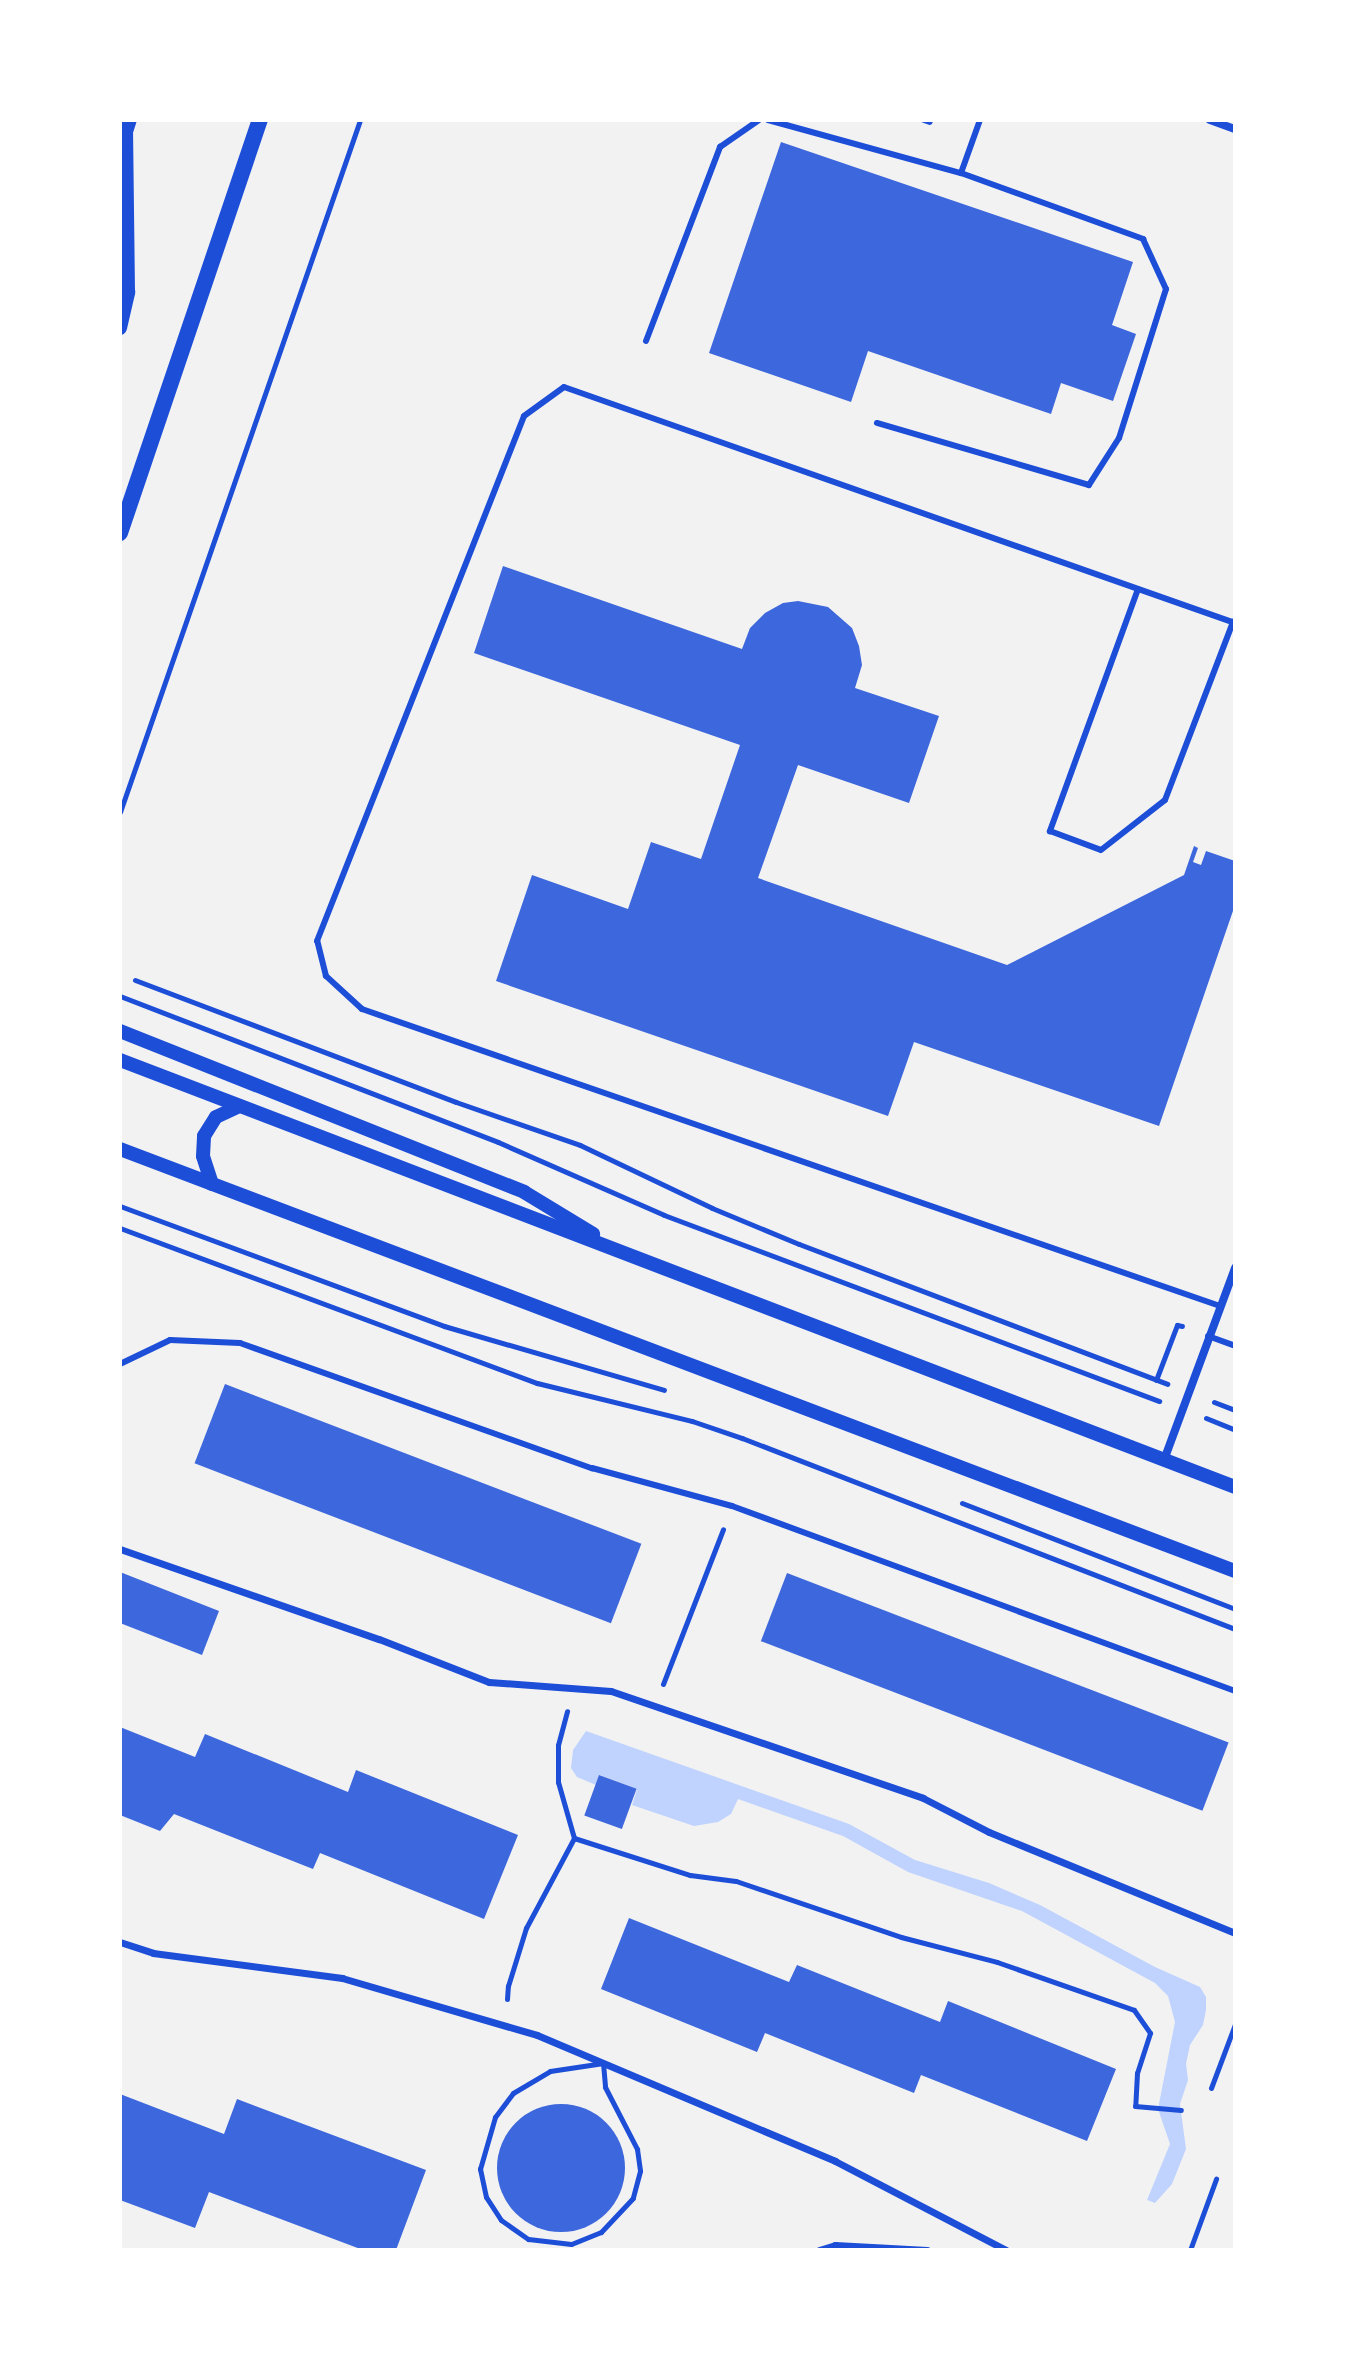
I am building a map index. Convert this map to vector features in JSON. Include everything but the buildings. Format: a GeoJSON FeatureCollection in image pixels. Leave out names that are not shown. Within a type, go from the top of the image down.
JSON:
{"type":"FeatureCollection","features":[{"type":"Feature","properties":{"kind":"main road"},"geometry":{"type":"LineString","coordinates":[[120,533],[260,120]]}},
{"type":"Feature","properties":{"kind":"main road"},"geometry":{"type":"LineString","coordinates":[[120,147],[128,124]]}},
{"type":"Feature","properties":{"kind":"street"},"geometry":{"type":"LineString","coordinates":[[1210,120],[1235,129]]}},
{"type":"Feature","properties":{"kind":"street"},"geometry":{"type":"LineString","coordinates":[[120,328],[128,292],[128,124]]}},
{"type":"Feature","properties":{"kind":"street"},"geometry":{"type":"LineString","coordinates":[[120,1031],[524,1192],[624,1253]]}},
{"type":"Feature","properties":{"kind":"street"},"geometry":{"type":"LineString","coordinates":[[120,1060],[1235,1487]]}},
{"type":"Feature","properties":{"kind":"street"},"geometry":{"type":"LineString","coordinates":[[212,1184],[203,1156],[204,1136],[216,1117],[240,1106]]}},
{"type":"Feature","properties":{"kind":"street"},"geometry":{"type":"LineString","coordinates":[[120,1149],[1235,1571]]}},
{"type":"Feature","properties":{"kind":"street"},"geometry":{"type":"LineString","coordinates":[[1164,1460],[1235,1268]]}},
{"type":"Feature","properties":{"kind":"street"},"geometry":{"type":"LineString","coordinates":[[120,1549],[379,1639],[489,1682],[611,1691],[923,1798],[989,1832],[1235,1933]]}},
{"type":"Feature","properties":{"kind":"street"},"geometry":{"type":"LineString","coordinates":[[120,1942],[153,1953],[342,1978],[537,2035],[835,2161],[1006,2250]]}},
{"type":"Feature","properties":{"kind":"street"},"geometry":{"type":"LineString","coordinates":[[819,2250],[835,2245],[927,2250]]}},
{"type":"Feature","properties":{"kind":"lane"},"geometry":{"type":"LineString","coordinates":[[646,341],[720,147],[759,120]]}},
{"type":"Feature","properties":{"kind":"lane"},"geometry":{"type":"LineString","coordinates":[[768,120],[961,173],[1143,239],[1166,289],[1119,438],[1089,485],[877,423]]}},
{"type":"Feature","properties":{"kind":"lane"},"geometry":{"type":"LineString","coordinates":[[961,173],[980,120]]}},
{"type":"Feature","properties":{"kind":"lane"},"geometry":{"type":"LineString","coordinates":[[1138,589],[1050,831],[1101,850],[1165,800],[1234,622],[564,387],[524,416],[317,941],[326,976],[362,1009],[1220,1306]]}},
{"type":"Feature","properties":{"kind":"lane"},"geometry":{"type":"LineString","coordinates":[[1208,1336],[1235,1346]]}},
{"type":"Feature","properties":{"kind":"lane"},"geometry":{"type":"LineString","coordinates":[[120,1364],[170,1340],[240,1343],[592,1468],[732,1506],[1235,1691]]}},
{"type":"Feature","properties":{"kind":"path"},"geometry":{"type":"LineString","coordinates":[[120,812],[360,120]]}},
{"type":"Feature","properties":{"kind":"path"},"geometry":{"type":"LineString","coordinates":[[135,980],[456,1102],[580,1145],[712,1208],[799,1244],[1235,1410]]}},
{"type":"Feature","properties":{"kind":"path"},"geometry":{"type":"LineString","coordinates":[[120,996],[498,1142],[664,1215],[1235,1430]]}},
{"type":"Feature","properties":{"kind":"path"},"geometry":{"type":"LineString","coordinates":[[120,1206],[444,1326],[677,1394]]}},
{"type":"Feature","properties":{"kind":"path"},"geometry":{"type":"LineString","coordinates":[[120,1228],[537,1383],[692,1421],[742,1438],[1235,1629]]}},
{"type":"Feature","properties":{"kind":"path"},"geometry":{"type":"LineString","coordinates":[[1156,1380],[1177,1325],[1182,1326]]}},
{"type":"Feature","properties":{"kind":"path"},"geometry":{"type":"LineString","coordinates":[[956,1500],[1235,1609]]}},
{"type":"Feature","properties":{"kind":"path"},"geometry":{"type":"LineString","coordinates":[[655,1707],[732,1506]]}},
{"type":"Feature","properties":{"kind":"path"},"geometry":{"type":"LineString","coordinates":[[506,2027],[508,1986],[526,1928],[574,1838],[558,1782],[558,1745],[567,1713]]}},
{"type":"Feature","properties":{"kind":"path"},"geometry":{"type":"LineString","coordinates":[[574,1838],[690,1875],[736,1881],[901,1937],[997,1962],[1134,2010],[1150,2033],[1137,2073],[1135,2106],[1181,2110]]}},
{"type":"Feature","properties":{"kind":"path"},"geometry":{"type":"LineString","coordinates":[[1211,2088],[1235,2024]]}},
{"type":"Feature","properties":{"kind":"path"},"geometry":{"type":"LineString","coordinates":[[603,2063],[605,2087],[637,2149],[640,2171],[633,2198],[601,2232],[571,2247],[528,2239],[501,2220],[486,2197],[480,2169],[482,2153],[495,2117],[513,2093],[550,2071],[603,2063]]}},
{"type":"Feature","properties":{"kind":"path"},"geometry":{"type":"LineString","coordinates":[[1190,2250],[1216,2179]]}},
{"type":"Feature","properties":{"kind":"water"},"geometry":{"type":"Polygon","coordinates":[[[586,1731],[849,1824],[915,1860],[989,1883],[1040,1905],[1155,1967],[1200,1987],[1206,1997],[1206,2010],[1203,2025],[1190,2045],[1186,2064],[1188,2080],[1180,2104],[1186,2149],[1172,2184],[1155,2203],[1147,2200],[1170,2144],[1158,2109],[1175,2022],[1168,1996],[1155,1983],[1022,1911],[908,1872],[843,1836],[738,1799],[731,1814],[718,1822],[694,1826],[632,1805],[637,1789],[600,1775],[596,1785],[577,1777],[571,1768],[573,1750],[586,1731]]]}}]}
